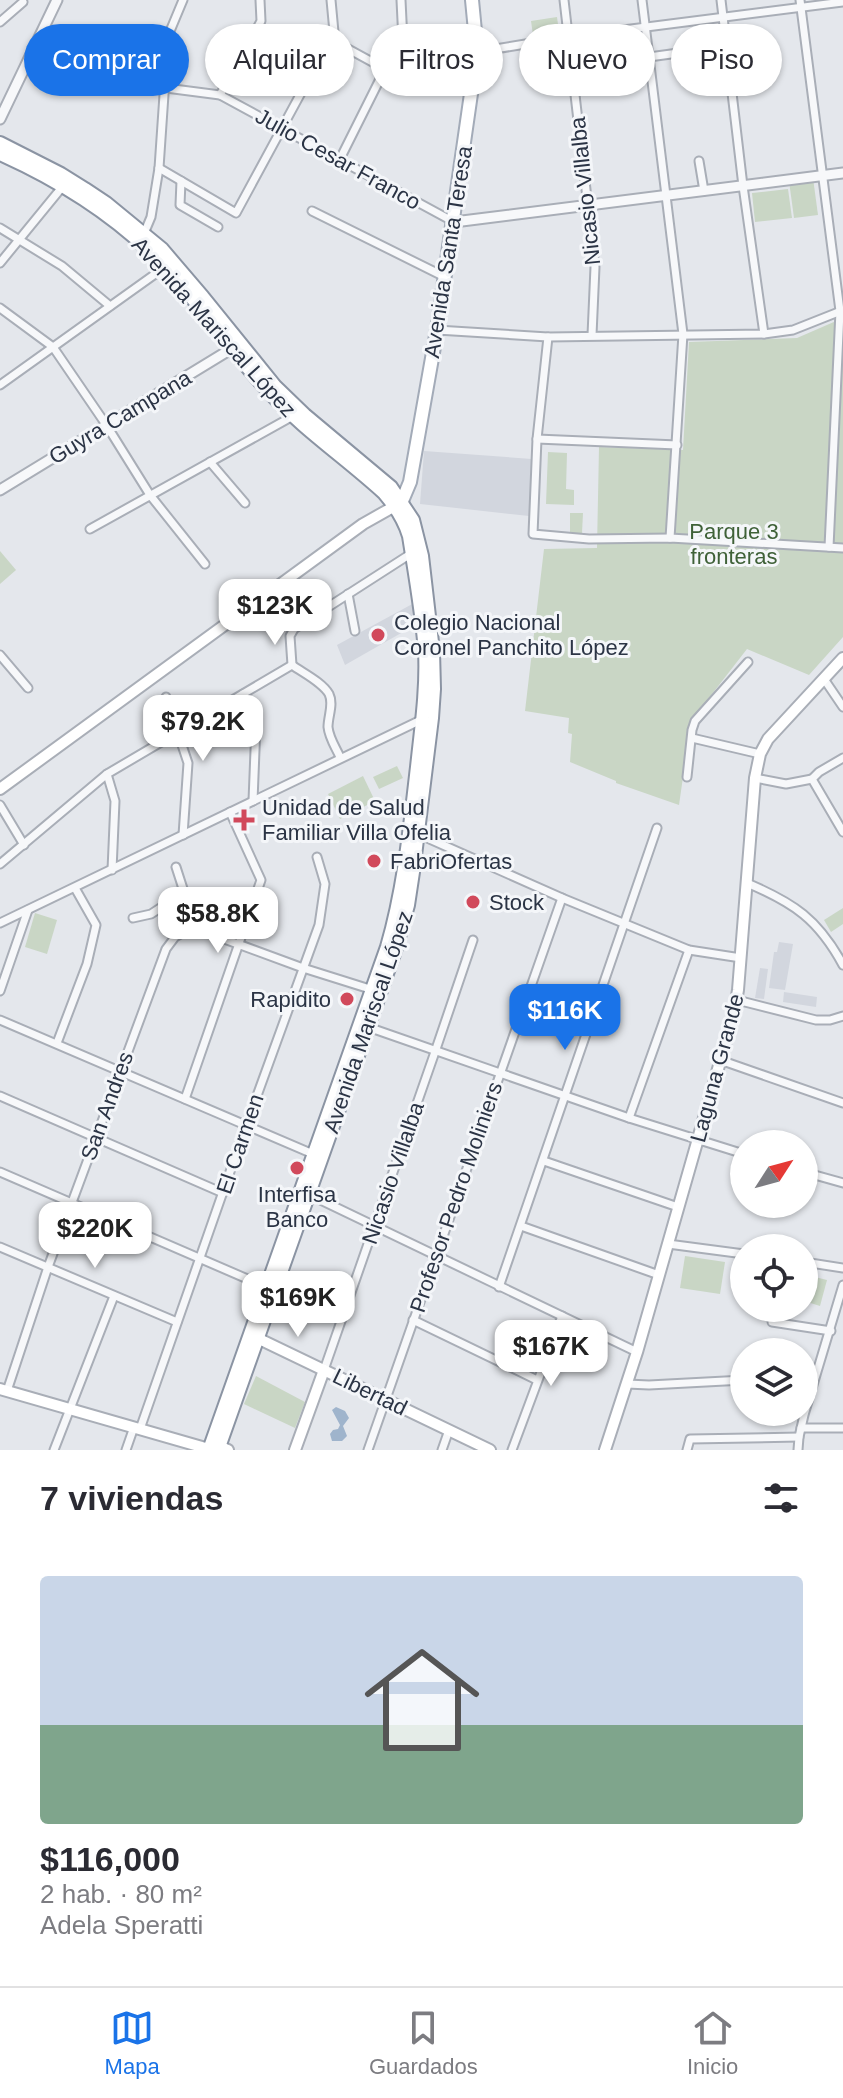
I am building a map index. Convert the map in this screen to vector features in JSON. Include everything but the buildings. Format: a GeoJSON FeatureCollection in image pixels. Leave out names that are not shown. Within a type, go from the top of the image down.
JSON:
{"type":"FeatureCollection","features":[{"type":"Feature","properties":{"kind":"main road","name":"Avenida Santa Teresa"},"geometry":{"type":"LineString","coordinates":[[472,0],[474,24]]}},
{"type":"Feature","properties":{"kind":"main road","name":"Avenida Santa Teresa"},"geometry":{"type":"LineString","coordinates":[[398,503],[410,482],[437,330],[471,96]]}},
{"type":"Feature","properties":{"kind":"main road","name":"Avenida Mariscal López"},"geometry":{"type":"LineString","coordinates":[[0,143],[85,189],[142,238],[236,346],[289,401],[385,481],[417,530],[422,556],[433,651],[402,927],[304,1192],[216,1449]]}},
{"type":"Feature","properties":{"kind":"main road","name":"Avenida Mariscal López"},"geometry":{"type":"LineString","coordinates":[[0,154],[63,186],[173,261],[269,392],[293,416],[398,503],[412,553],[425,652],[427,717]]}},
{"type":"Feature","properties":{"kind":"main road"},"geometry":{"type":"LineString","coordinates":[[1,785],[363,524],[398,503]]}},
{"type":"Feature","properties":{"kind":"main road","name":"Laguna Grande"},"geometry":{"type":"LineString","coordinates":[[605,1450],[637,1352],[737,1000],[755,778],[760,754],[779,726],[843,658]]}},
{"type":"Feature","properties":{"kind":"main road","name":"Avenida Mariscal López"},"geometry":{"type":"LineString","coordinates":[[253,1336],[266,1287],[304,1192],[313,1154],[364,1026]]}},
{"type":"Feature","properties":{"kind":"main road","name":"Libertad"},"geometry":{"type":"LineString","coordinates":[[253,1336],[490,1450]]}},
{"type":"Feature","properties":{"kind":"main road","name":"Nicasio Villalba"},"geometry":{"type":"LineString","coordinates":[[295,1450],[324,1370]]}},
{"type":"Feature","properties":{"kind":"main road"},"geometry":{"type":"LineString","coordinates":[[4,1390],[216,1449]]}},
{"type":"Feature","properties":{"kind":"street"},"geometry":{"type":"LineString","coordinates":[[0,119],[57,0]]}},
{"type":"Feature","properties":{"kind":"street"},"geometry":{"type":"LineString","coordinates":[[173,24],[183,0]]}},
{"type":"Feature","properties":{"kind":"street"},"geometry":{"type":"LineString","coordinates":[[259,24],[260,0]]}},
{"type":"Feature","properties":{"kind":"street"},"geometry":{"type":"LineString","coordinates":[[331,0],[333,24]]}},
{"type":"Feature","properties":{"kind":"street"},"geometry":{"type":"LineString","coordinates":[[401,0],[402,24]]}},
{"type":"Feature","properties":{"kind":"street","name":"Nicasio Villalba"},"geometry":{"type":"LineString","coordinates":[[564,0],[567,24]]}},
{"type":"Feature","properties":{"kind":"street"},"geometry":{"type":"LineString","coordinates":[[642,0],[646,24]]}},
{"type":"Feature","properties":{"kind":"street"},"geometry":{"type":"LineString","coordinates":[[721,0],[764,334]]}},
{"type":"Feature","properties":{"kind":"street"},"geometry":{"type":"LineString","coordinates":[[0,22],[25,1]]}},
{"type":"Feature","properties":{"kind":"street"},"geometry":{"type":"LineString","coordinates":[[655,26],[801,4],[843,2]]}},
{"type":"Feature","properties":{"kind":"street"},"geometry":{"type":"LineString","coordinates":[[801,4],[842,311],[839,453],[829,547]]}},
{"type":"Feature","properties":{"kind":"street"},"geometry":{"type":"LineString","coordinates":[[142,238],[151,217],[165,96]]}},
{"type":"Feature","properties":{"kind":"street","name":"Julio Cesar Franco"},"geometry":{"type":"LineString","coordinates":[[222,96],[454,222]]}},
{"type":"Feature","properties":{"kind":"street"},"geometry":{"type":"LineString","coordinates":[[159,168],[236,213],[300,96]]}},
{"type":"Feature","properties":{"kind":"street"},"geometry":{"type":"LineString","coordinates":[[339,161],[372,96]]}},
{"type":"Feature","properties":{"kind":"street","name":"Nicasio Villalba"},"geometry":{"type":"LineString","coordinates":[[575,96],[595,267],[592,335]]}},
{"type":"Feature","properties":{"kind":"street"},"geometry":{"type":"LineString","coordinates":[[654,96],[683,334],[670,538]]}},
{"type":"Feature","properties":{"kind":"street"},"geometry":{"type":"LineString","coordinates":[[699,161],[704,191]]}},
{"type":"Feature","properties":{"kind":"street"},"geometry":{"type":"LineString","coordinates":[[454,222],[843,173]]}},
{"type":"Feature","properties":{"kind":"street"},"geometry":{"type":"LineString","coordinates":[[181,181],[180,205],[218,227]]}},
{"type":"Feature","properties":{"kind":"street"},"geometry":{"type":"LineString","coordinates":[[0,263],[63,186]]}},
{"type":"Feature","properties":{"kind":"street"},"geometry":{"type":"LineString","coordinates":[[312,211],[445,277]]}},
{"type":"Feature","properties":{"kind":"street"},"geometry":{"type":"LineString","coordinates":[[0,228],[62,266],[110,306]]}},
{"type":"Feature","properties":{"kind":"street"},"geometry":{"type":"LineString","coordinates":[[0,385],[165,267]]}},
{"type":"Feature","properties":{"kind":"street"},"geometry":{"type":"LineString","coordinates":[[0,308],[53,347],[150,495],[205,564]]}},
{"type":"Feature","properties":{"kind":"street"},"geometry":{"type":"LineString","coordinates":[[437,330],[548,337],[764,334],[793,330],[842,311]]}},
{"type":"Feature","properties":{"kind":"street"},"geometry":{"type":"LineString","coordinates":[[548,337],[537,439],[533,534],[589,539],[670,538],[843,548]]}},
{"type":"Feature","properties":{"kind":"street","name":"Guyra Campana"},"geometry":{"type":"LineString","coordinates":[[0,490],[236,346]]}},
{"type":"Feature","properties":{"kind":"street"},"geometry":{"type":"LineString","coordinates":[[90,529],[293,416]]}},
{"type":"Feature","properties":{"kind":"street"},"geometry":{"type":"LineString","coordinates":[[537,439],[677,445]]}},
{"type":"Feature","properties":{"kind":"street"},"geometry":{"type":"LineString","coordinates":[[210,462],[245,503]]}},
{"type":"Feature","properties":{"kind":"street"},"geometry":{"type":"LineString","coordinates":[[292,665],[291,632],[412,553]]}},
{"type":"Feature","properties":{"kind":"street"},"geometry":{"type":"LineString","coordinates":[[348,594],[355,631]]}},
{"type":"Feature","properties":{"kind":"street"},"geometry":{"type":"LineString","coordinates":[[0,655],[28,688]]}},
{"type":"Feature","properties":{"kind":"street"},"geometry":{"type":"LineString","coordinates":[[687,777],[695,721],[748,662]]}},
{"type":"Feature","properties":{"kind":"street"},"geometry":{"type":"LineString","coordinates":[[292,665],[329,695],[332,702],[328,727],[340,757]]}},
{"type":"Feature","properties":{"kind":"street"},"geometry":{"type":"LineString","coordinates":[[0,864],[107,774],[292,665]]}},
{"type":"Feature","properties":{"kind":"street"},"geometry":{"type":"LineString","coordinates":[[824,679],[843,707]]}},
{"type":"Feature","properties":{"kind":"street"},"geometry":{"type":"LineString","coordinates":[[243,694],[256,725],[253,801]]}},
{"type":"Feature","properties":{"kind":"street"},"geometry":{"type":"LineString","coordinates":[[166,697],[188,763],[183,835]]}},
{"type":"Feature","properties":{"kind":"street"},"geometry":{"type":"LineString","coordinates":[[0,923],[427,717]]}},
{"type":"Feature","properties":{"kind":"street"},"geometry":{"type":"LineString","coordinates":[[692,738],[760,754]]}},
{"type":"Feature","properties":{"kind":"street"},"geometry":{"type":"LineString","coordinates":[[755,778],[786,784],[812,779],[843,758]]}},
{"type":"Feature","properties":{"kind":"street"},"geometry":{"type":"LineString","coordinates":[[107,774],[115,801],[112,870]]}},
{"type":"Feature","properties":{"kind":"street"},"geometry":{"type":"LineString","coordinates":[[812,779],[843,832]]}},
{"type":"Feature","properties":{"kind":"street"},"geometry":{"type":"LineString","coordinates":[[0,805],[24,845]]}},
{"type":"Feature","properties":{"kind":"street"},"geometry":{"type":"LineString","coordinates":[[185,1099],[261,880],[230,812]]}},
{"type":"Feature","properties":{"kind":"street"},"geometry":{"type":"LineString","coordinates":[[499,1287],[657,828]]}},
{"type":"Feature","properties":{"kind":"street"},"geometry":{"type":"LineString","coordinates":[[414,833],[689,950],[741,958]]}},
{"type":"Feature","properties":{"kind":"street","name":"El Carmen"},"geometry":{"type":"LineString","coordinates":[[126,1450],[200,1260],[319,925],[325,884],[317,857]]}},
{"type":"Feature","properties":{"kind":"street"},"geometry":{"type":"LineString","coordinates":[[176,867],[197,929],[376,991]]}},
{"type":"Feature","properties":{"kind":"street"},"geometry":{"type":"LineString","coordinates":[[747,883],[796,907],[835,950],[843,965]]}},
{"type":"Feature","properties":{"kind":"street"},"geometry":{"type":"LineString","coordinates":[[57,1043],[87,964],[96,925],[75,888]]}},
{"type":"Feature","properties":{"kind":"street"},"geometry":{"type":"LineString","coordinates":[[133,918],[151,914],[183,893]]}},
{"type":"Feature","properties":{"kind":"street","name":"Profesor Pedro Moliniers"},"geometry":{"type":"LineString","coordinates":[[368,1450],[562,898]]}},
{"type":"Feature","properties":{"kind":"street"},"geometry":{"type":"LineString","coordinates":[[0,991],[28,910]]}},
{"type":"Feature","properties":{"kind":"street","name":"San Andres"},"geometry":{"type":"LineString","coordinates":[[4,1390],[166,949],[175,937],[195,926]]}},
{"type":"Feature","properties":{"kind":"street","name":"Nicasio Villalba"},"geometry":{"type":"LineString","coordinates":[[324,1370],[473,940]]}},
{"type":"Feature","properties":{"kind":"street"},"geometry":{"type":"LineString","coordinates":[[629,1118],[689,950]]}},
{"type":"Feature","properties":{"kind":"street"},"geometry":{"type":"LineString","coordinates":[[737,1000],[816,1020],[843,1016]]}},
{"type":"Feature","properties":{"kind":"street"},"geometry":{"type":"LineString","coordinates":[[0,1020],[313,1154]]}},
{"type":"Feature","properties":{"kind":"street"},"geometry":{"type":"LineString","coordinates":[[364,1026],[730,1150]]}},
{"type":"Feature","properties":{"kind":"street"},"geometry":{"type":"LineString","coordinates":[[720,1060],[843,1103]]}},
{"type":"Feature","properties":{"kind":"street"},"geometry":{"type":"LineString","coordinates":[[0,1096],[223,1193]]}},
{"type":"Feature","properties":{"kind":"street"},"geometry":{"type":"LineString","coordinates":[[544,1161],[678,1207]]}},
{"type":"Feature","properties":{"kind":"street"},"geometry":{"type":"LineString","coordinates":[[0,1172],[266,1287]]}},
{"type":"Feature","properties":{"kind":"street"},"geometry":{"type":"LineString","coordinates":[[818,1176],[843,1183]]}},
{"type":"Feature","properties":{"kind":"street"},"geometry":{"type":"LineString","coordinates":[[304,1192],[637,1352]]}},
{"type":"Feature","properties":{"kind":"street"},"geometry":{"type":"LineString","coordinates":[[521,1226],[659,1275]]}},
{"type":"Feature","properties":{"kind":"street"},"geometry":{"type":"LineString","coordinates":[[668,1244],[730,1252]]}},
{"type":"Feature","properties":{"kind":"street"},"geometry":{"type":"LineString","coordinates":[[0,1247],[177,1322]]}},
{"type":"Feature","properties":{"kind":"street"},"geometry":{"type":"LineString","coordinates":[[818,1264],[843,1268]]}},
{"type":"Feature","properties":{"kind":"street"},"geometry":{"type":"LineString","coordinates":[[818,1372],[843,1285]]}},
{"type":"Feature","properties":{"kind":"street"},"geometry":{"type":"LineString","coordinates":[[54,1450],[114,1296]]}},
{"type":"Feature","properties":{"kind":"street"},"geometry":{"type":"LineString","coordinates":[[512,1450],[562,1316]]}},
{"type":"Feature","properties":{"kind":"street"},"geometry":{"type":"LineString","coordinates":[[413,1320],[537,1380]]}},
{"type":"Feature","properties":{"kind":"street"},"geometry":{"type":"LineString","coordinates":[[772,1322],[832,1327],[843,1325]]}},
{"type":"Feature","properties":{"kind":"street"},"geometry":{"type":"LineString","coordinates":[[627,1384],[730,1381]]}},
{"type":"Feature","properties":{"kind":"street"},"geometry":{"type":"LineString","coordinates":[[798,1450],[802,1426]]}},
{"type":"Feature","properties":{"kind":"street"},"geometry":{"type":"LineString","coordinates":[[687,1450],[690,1439],[843,1428]]}},
{"type":"Feature","properties":{"kind":"street"},"geometry":{"type":"LineString","coordinates":[[442,1450],[449,1430]]}},
{"type":"Feature","properties":{"kind":"shaded area"},"geometry":{"type":"Polygon","coordinates":[[[424,451],[532,459],[529,516],[420,504],[424,451]]]}},
{"type":"Feature","properties":{"kind":"shaded area","name":"Colegio Nacional Coronel Panchito López"},"geometry":{"type":"Polygon","coordinates":[[[416,602],[417,624],[345,665],[337,645],[416,602]]]}},
{"type":"Feature","properties":{"kind":"shaded area"},"geometry":{"type":"Polygon","coordinates":[[[779,942],[793,944],[785,990],[769,988],[774,952],[777,952],[779,942]]]}},
{"type":"Feature","properties":{"kind":"shaded area"},"geometry":{"type":"Polygon","coordinates":[[[760,968],[768,969],[764,999],[755,998],[760,968]]]}},
{"type":"Feature","properties":{"kind":"shaded area"},"geometry":{"type":"Polygon","coordinates":[[[784,992],[817,997],[816,1007],[783,1002],[784,992]]]}},
{"type":"Feature","properties":{"kind":"green space"},"geometry":{"type":"Polygon","coordinates":[[[557,17],[558,24],[531,24],[531,21],[557,17]]]}},
{"type":"Feature","properties":{"kind":"green space"},"geometry":{"type":"Polygon","coordinates":[[[813,178],[818,215],[794,218],[789,181],[813,178]]]}},
{"type":"Feature","properties":{"kind":"green space"},"geometry":{"type":"Polygon","coordinates":[[[788,189],[792,218],[755,222],[752,193],[788,189]]]}},
{"type":"Feature","properties":{"kind":"green space","name":"Parque 3 fronteras"},"geometry":{"type":"Polygon","coordinates":[[[843,318],[843,637],[809,675],[747,649],[691,721],[679,805],[616,783],[570,762],[572,734],[568,733],[569,718],[525,711],[544,549],[597,548],[599,447],[683,450],[689,342],[797,338],[843,318]]]}},
{"type":"Feature","properties":{"kind":"green space"},"geometry":{"type":"Polygon","coordinates":[[[548,452],[567,453],[566,489],[574,490],[574,505],[546,504],[548,452]]]}},
{"type":"Feature","properties":{"kind":"green space"},"geometry":{"type":"Polygon","coordinates":[[[570,513],[583,513],[582,533],[570,533],[570,513]]]}},
{"type":"Feature","properties":{"kind":"green space"},"geometry":{"type":"Polygon","coordinates":[[[0,551],[16,570],[0,584],[0,551]]]}},
{"type":"Feature","properties":{"kind":"green space"},"geometry":{"type":"Polygon","coordinates":[[[397,766],[403,778],[379,789],[373,777],[397,766]]]}},
{"type":"Feature","properties":{"kind":"green space"},"geometry":{"type":"Polygon","coordinates":[[[363,776],[375,801],[340,819],[328,794],[363,776]]]}},
{"type":"Feature","properties":{"kind":"green space"},"geometry":{"type":"Polygon","coordinates":[[[843,908],[843,924],[831,932],[824,920],[843,908]]]}},
{"type":"Feature","properties":{"kind":"green space"},"geometry":{"type":"Polygon","coordinates":[[[35,913],[57,920],[47,954],[25,947],[35,913]]]}},
{"type":"Feature","properties":{"kind":"green space"},"geometry":{"type":"Polygon","coordinates":[[[685,1256],[725,1262],[720,1294],[680,1288],[685,1256]]]}},
{"type":"Feature","properties":{"kind":"green space"},"geometry":{"type":"Polygon","coordinates":[[[818,1278],[827,1280],[818,1305],[818,1278]]]}},
{"type":"Feature","properties":{"kind":"green space"},"geometry":{"type":"Polygon","coordinates":[[[256,1376],[305,1402],[295,1428],[244,1404],[256,1376]]]}},
{"type":"Feature","properties":{"kind":"water"},"geometry":{"type":"Polygon","coordinates":[[[336,1407],[345,1411],[349,1418],[343,1426],[347,1436],[342,1441],[332,1441],[330,1434],[340,1425],[332,1410],[336,1407]]]}},
{"type":"Feature","properties":{"kind":"place","name":"Colegio Nacional Coronel Panchito López"},"geometry":{"type":"Point","coordinates":[378,635]}},
{"type":"Feature","properties":{"kind":"place","name":"Unidad de Salud Familiar Villa Ofelia"},"geometry":{"type":"Point","coordinates":[244,820]}},
{"type":"Feature","properties":{"kind":"place","name":"FabriOfertas"},"geometry":{"type":"Point","coordinates":[374,861]}},
{"type":"Feature","properties":{"kind":"place","name":"Stock"},"geometry":{"type":"Point","coordinates":[473,902]}},
{"type":"Feature","properties":{"kind":"place","name":"Rapidito"},"geometry":{"type":"Point","coordinates":[347,999]}},
{"type":"Feature","properties":{"kind":"place","name":"Interfisa Banco"},"geometry":{"type":"Point","coordinates":[297,1168]}}]}
